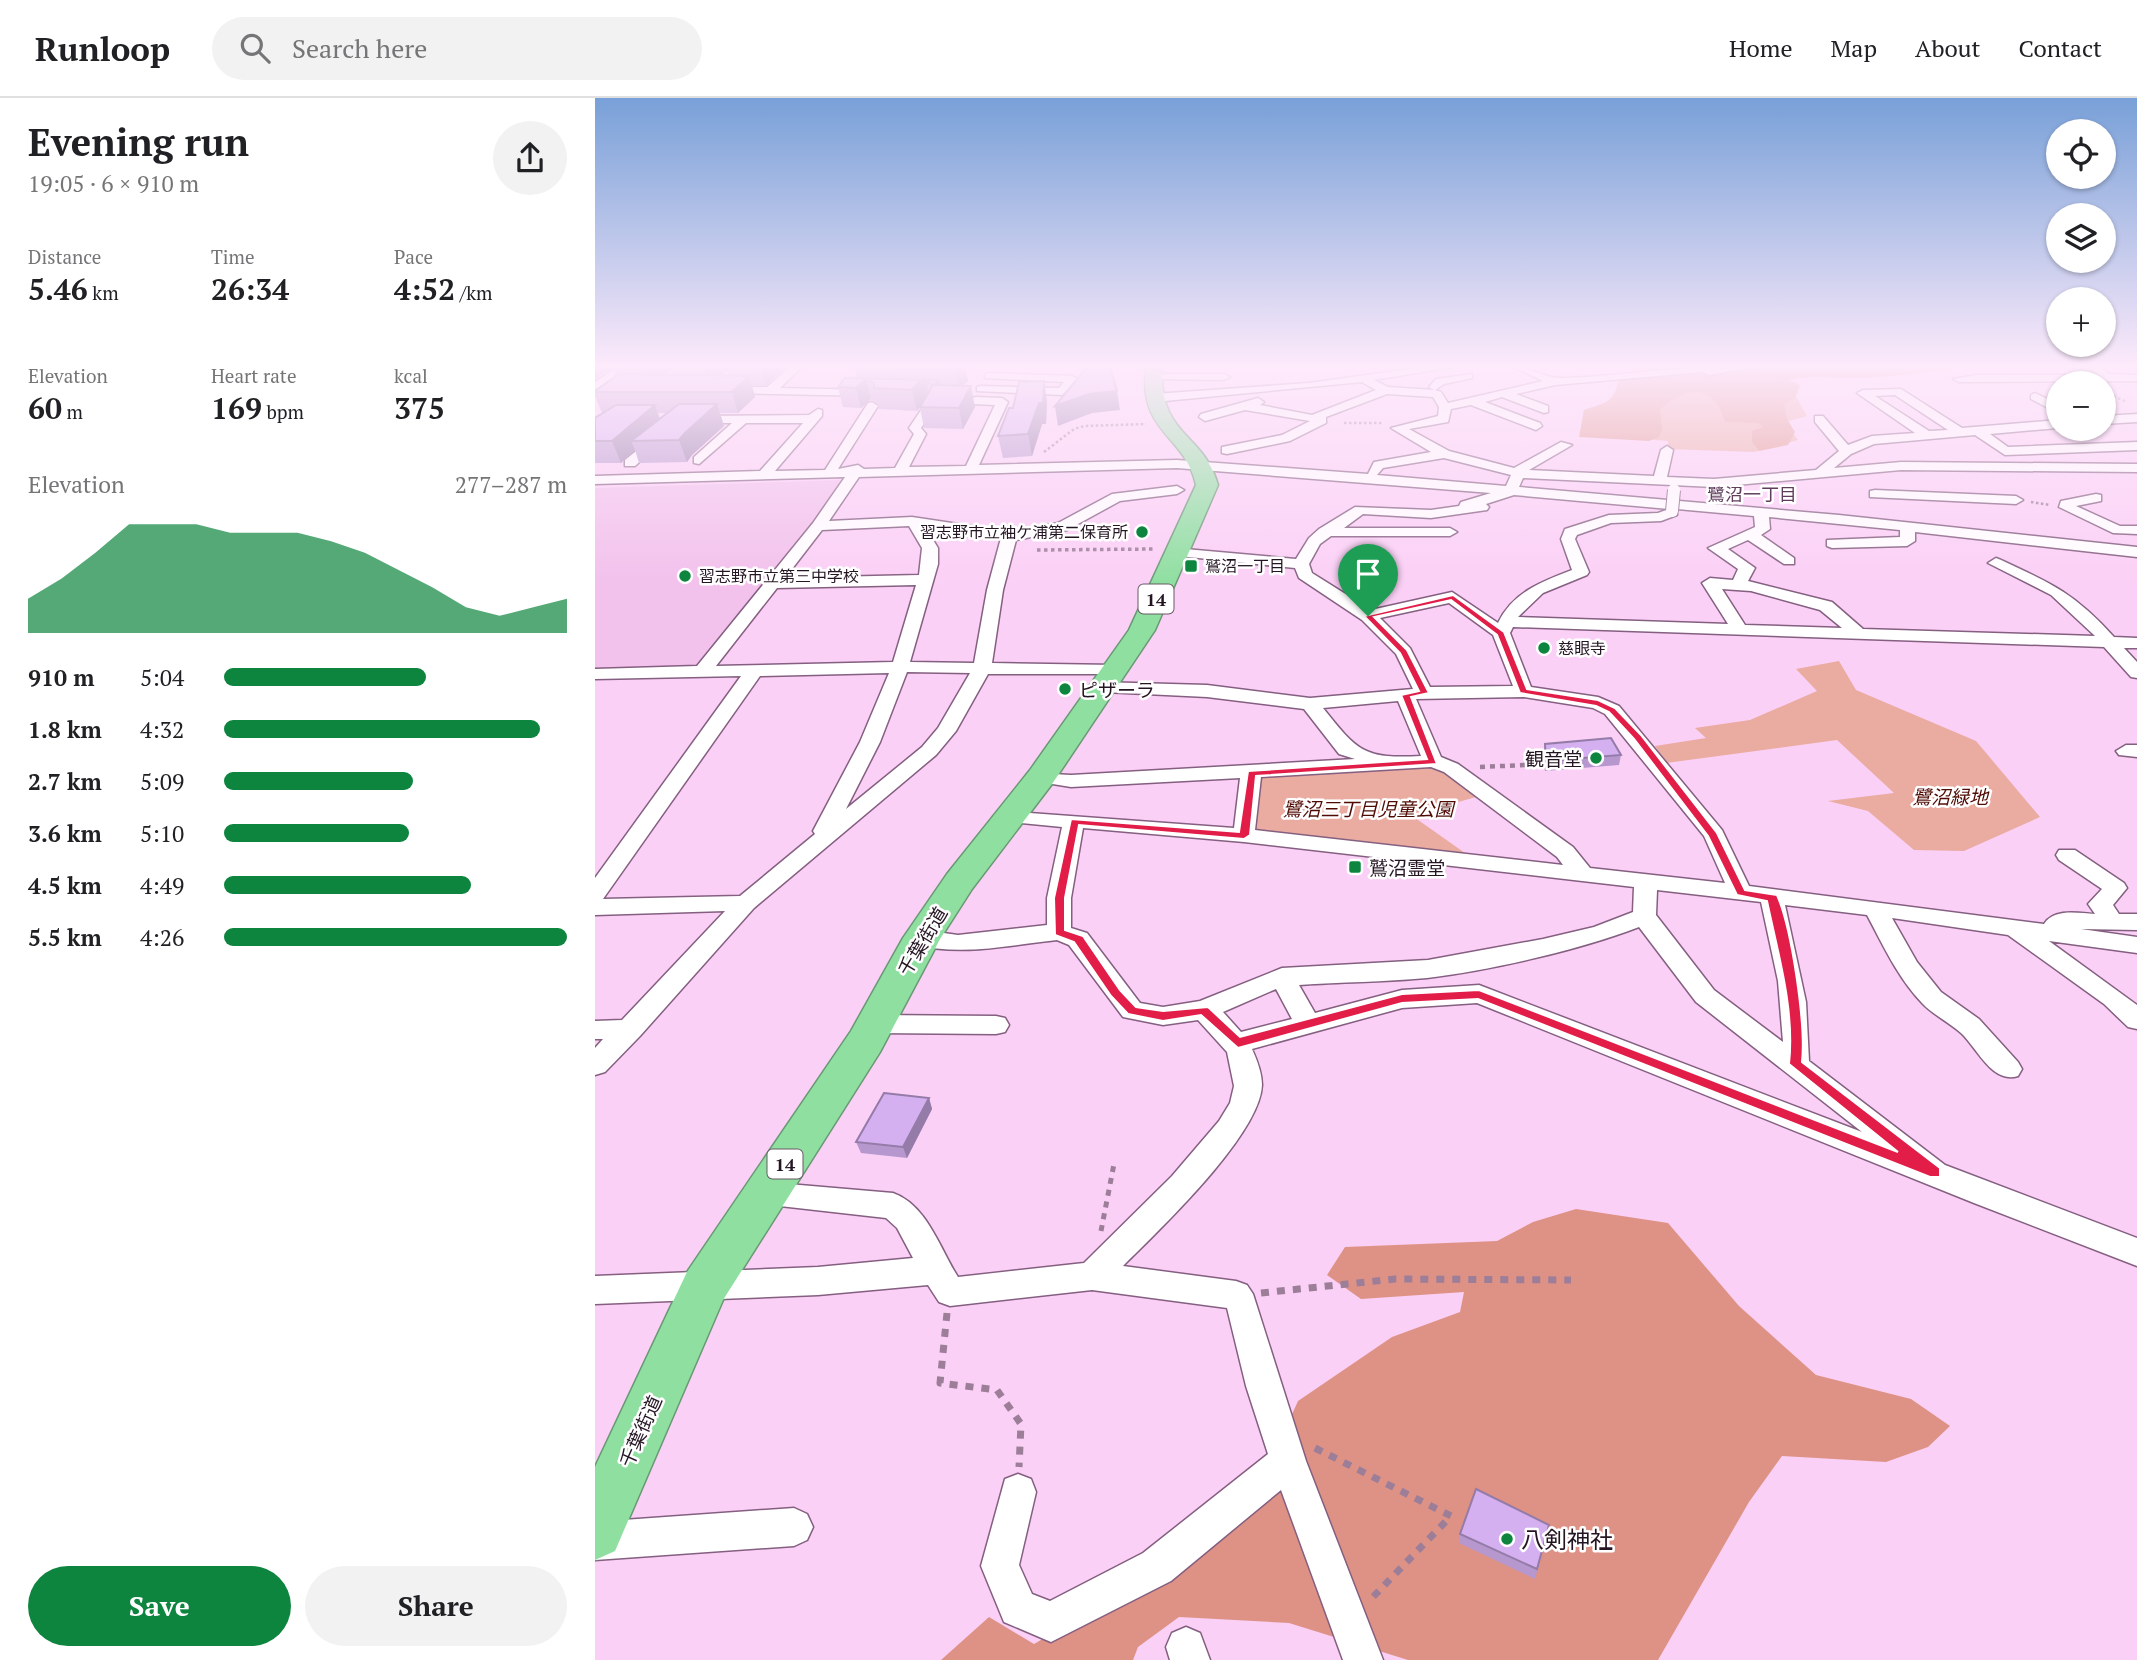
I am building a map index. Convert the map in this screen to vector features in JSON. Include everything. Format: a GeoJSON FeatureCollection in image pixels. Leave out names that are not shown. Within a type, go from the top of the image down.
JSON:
{"type":"FeatureCollection","features":[{"type":"Feature","properties":{"kind":"highway"},"geometry":{"type":"LineString","coordinates":[[1179,440],[1199,462]]}},
{"type":"Feature","properties":{"kind":"highway","name":"千葉街道"},"geometry":{"type":"LineString","coordinates":[[595,1531],[704,1287],[875,1024],[922,938],[959,882],[1041,777],[1142,630],[1206,489],[1206,472],[1199,462]]}},
{"type":"Feature","properties":{"kind":"street"},"geometry":{"type":"LineString","coordinates":[[630,463],[657,440]]}},
{"type":"Feature","properties":{"kind":"street"},"geometry":{"type":"LineString","coordinates":[[699,460],[721,440]]}},
{"type":"Feature","properties":{"kind":"street"},"geometry":{"type":"LineString","coordinates":[[765,473],[794,440]]}},
{"type":"Feature","properties":{"kind":"street"},"geometry":{"type":"LineString","coordinates":[[831,470],[850,440]]}},
{"type":"Feature","properties":{"kind":"street"},"geometry":{"type":"LineString","coordinates":[[902,468],[917,440]]}},
{"type":"Feature","properties":{"kind":"street"},"geometry":{"type":"LineString","coordinates":[[971,469],[984,440]]}},
{"type":"Feature","properties":{"kind":"street"},"geometry":{"type":"LineString","coordinates":[[1227,450],[1277,440]]}},
{"type":"Feature","properties":{"kind":"street"},"geometry":{"type":"LineString","coordinates":[[1418,440],[1444,454],[1516,480],[1761,512],[2137,552]]}},
{"type":"Feature","properties":{"kind":"street"},"geometry":{"type":"LineString","coordinates":[[1837,440],[1846,451]]}},
{"type":"Feature","properties":{"kind":"street"},"geometry":{"type":"LineString","coordinates":[[1819,474],[1846,451],[1872,440]]}},
{"type":"Feature","properties":{"kind":"street"},"geometry":{"type":"LineString","coordinates":[[1990,440],[2005,451],[2135,447]]}},
{"type":"Feature","properties":{"kind":"street"},"geometry":{"type":"LineString","coordinates":[[1470,509],[1466,505],[1497,498],[1516,480],[1566,445]]}},
{"type":"Feature","properties":{"kind":"street"},"geometry":{"type":"LineString","coordinates":[[1659,482],[1668,450]]}},
{"type":"Feature","properties":{"kind":"street"},"geometry":{"type":"LineString","coordinates":[[1373,472],[1379,465],[1444,454]]}},
{"type":"Feature","properties":{"kind":"street"},"geometry":{"type":"LineString","coordinates":[[1199,462],[1407,482],[1659,482],[1675,486],[1920,466],[2137,468]]}},
{"type":"Feature","properties":{"kind":"street"},"geometry":{"type":"LineString","coordinates":[[595,478],[1199,462],[1516,480],[1955,512],[2016,500]]}},
{"type":"Feature","properties":{"kind":"street"},"geometry":{"type":"LineString","coordinates":[[765,473],[902,468],[971,469]]}},
{"type":"Feature","properties":{"kind":"street"},"geometry":{"type":"LineString","coordinates":[[703,671],[818,526],[856,471]]}},
{"type":"Feature","properties":{"kind":"street"},"geometry":{"type":"LineString","coordinates":[[1849,473],[1888,509]]}},
{"type":"Feature","properties":{"kind":"street"},"geometry":{"type":"LineString","coordinates":[[1364,509],[1367,502],[1398,494],[1407,482]]}},
{"type":"Feature","properties":{"kind":"street"},"geometry":{"type":"LineString","coordinates":[[1524,691],[1503,628],[1511,612],[1524,598],[1553,581],[1581,572],[1567,539],[1575,528],[1608,519],[1661,517],[1672,512],[1675,486]]}},
{"type":"Feature","properties":{"kind":"street"},"geometry":{"type":"LineString","coordinates":[[1007,544],[1062,527],[1117,497],[1177,490]]}},
{"type":"Feature","properties":{"kind":"street"},"geometry":{"type":"LineString","coordinates":[[1875,495],[2137,544]]}},
{"type":"Feature","properties":{"kind":"street"},"geometry":{"type":"LineString","coordinates":[[2096,498],[2066,506],[2118,530],[2137,530]]}},
{"type":"Feature","properties":{"kind":"street"},"geometry":{"type":"LineString","coordinates":[[1578,509],[1507,502],[1431,514],[1364,509],[1324,532],[1310,545],[1301,564],[1305,575],[1368,616],[1404,652],[1415,694],[1442,765],[1565,852],[1584,876]]}},
{"type":"Feature","properties":{"kind":"street"},"geometry":{"type":"LineString","coordinates":[[1738,585],[1747,568],[1716,548],[1763,529],[1761,512]]}},
{"type":"Feature","properties":{"kind":"street"},"geometry":{"type":"LineString","coordinates":[[595,1065],[746,903],[929,751],[947,731],[982,668],[1007,544],[1006,534],[915,523],[818,526]]}},
{"type":"Feature","properties":{"kind":"street"},"geometry":{"type":"LineString","coordinates":[[819,840],[870,743],[900,667],[925,580],[930,548],[915,523]]}},
{"type":"Feature","properties":{"kind":"street"},"geometry":{"type":"LineString","coordinates":[[1832,543],[1907,541],[1908,527]]}},
{"type":"Feature","properties":{"kind":"street"},"geometry":{"type":"LineString","coordinates":[[1324,532],[1450,532]]}},
{"type":"Feature","properties":{"kind":"street"},"geometry":{"type":"LineString","coordinates":[[1749,534],[1789,561]]}},
{"type":"Feature","properties":{"kind":"street"},"geometry":{"type":"LineString","coordinates":[[1179,551],[1301,564]]}},
{"type":"Feature","properties":{"kind":"street"},"geometry":{"type":"LineString","coordinates":[[1996,563],[2057,593],[2083,613],[2137,673]]}},
{"type":"Feature","properties":{"kind":"street"},"geometry":{"type":"LineString","coordinates":[[773,583],[925,580]]}},
{"type":"Feature","properties":{"kind":"street"},"geometry":{"type":"LineString","coordinates":[[1739,629],[1710,583],[1738,585],[1826,606],[1858,633]]}},
{"type":"Feature","properties":{"kind":"street"},"geometry":{"type":"LineString","coordinates":[[1368,616],[1453,597],[1503,628],[1739,629],[2137,643]]}},
{"type":"Feature","properties":{"kind":"street"},"geometry":{"type":"LineString","coordinates":[[595,693],[603,674],[900,667],[982,668],[1110,678],[1310,704],[1415,694],[1524,691],[1598,703],[1612,710],[1637,737],[1714,835],[1741,893]]}},
{"type":"Feature","properties":{"kind":"street"},"geometry":{"type":"LineString","coordinates":[[595,894],[755,670]]}},
{"type":"Feature","properties":{"kind":"street"},"geometry":{"type":"LineString","coordinates":[[1310,704],[1346,750],[1389,764]]}},
{"type":"Feature","properties":{"kind":"street"},"geometry":{"type":"LineString","coordinates":[[1041,777],[1071,781],[1389,764],[1442,765]]}},
{"type":"Feature","properties":{"kind":"street"},"geometry":{"type":"LineString","coordinates":[[1244,835],[1251,773]]}},
{"type":"Feature","properties":{"kind":"street"},"geometry":{"type":"LineString","coordinates":[[1010,816],[1244,835],[1875,908],[2137,945]]}},
{"type":"Feature","properties":{"kind":"street"},"geometry":{"type":"LineString","coordinates":[[1059,932],[1059,898],[1074,821]]}},
{"type":"Feature","properties":{"kind":"street"},"geometry":{"type":"LineString","coordinates":[[2067,855],[2116,888],[2100,904],[2112,922]]}},
{"type":"Feature","properties":{"kind":"street"},"geometry":{"type":"LineString","coordinates":[[1646,882],[1644,916],[1705,996],[1935,1172]]}},
{"type":"Feature","properties":{"kind":"street"},"geometry":{"type":"LineString","coordinates":[[1773,898],[1792,990],[1798,1042],[1795,1064]]}},
{"type":"Feature","properties":{"kind":"street"},"geometry":{"type":"LineString","coordinates":[[595,906],[746,903]]}},
{"type":"Feature","properties":{"kind":"street"},"geometry":{"type":"LineString","coordinates":[[1875,908],[1908,967],[1932,998],[1971,1026],[2007,1069]]}},
{"type":"Feature","properties":{"kind":"street"},"geometry":{"type":"LineString","coordinates":[[922,938],[958,943],[1059,932],[1078,939],[1132,1011],[1163,1016],[1204,1010],[1282,977],[1428,968],[1600,933],[1644,916]]}},
{"type":"Feature","properties":{"kind":"street"},"geometry":{"type":"LineString","coordinates":[[2044,931],[2061,921],[2137,922]]}},
{"type":"Feature","properties":{"kind":"street"},"geometry":{"type":"LineString","coordinates":[[2016,929],[2113,998],[2137,1020]]}},
{"type":"Feature","properties":{"kind":"street"},"geometry":{"type":"LineString","coordinates":[[1471,959],[1479,994]]}},
{"type":"Feature","properties":{"kind":"street"},"geometry":{"type":"LineString","coordinates":[[1282,977],[1309,1026]]}},
{"type":"Feature","properties":{"kind":"street"},"geometry":{"type":"LineString","coordinates":[[1238,1043],[1402,999],[1479,994],[1935,1172],[1976,1193],[2100,1236],[2137,1252]]}},
{"type":"Feature","properties":{"kind":"street"},"geometry":{"type":"LineString","coordinates":[[1092,1276],[1203,1164],[1238,1111],[1248,1088],[1238,1043],[1204,1010]]}},
{"type":"Feature","properties":{"kind":"street"},"geometry":{"type":"LineString","coordinates":[[875,1024],[996,1025]]}},
{"type":"Feature","properties":{"kind":"street"},"geometry":{"type":"LineString","coordinates":[[595,1030],[631,1029]]}},
{"type":"Feature","properties":{"kind":"street"},"geometry":{"type":"LineString","coordinates":[[765,1194],[893,1206],[908,1219],[943,1281]]}},
{"type":"Feature","properties":{"kind":"street"},"geometry":{"type":"LineString","coordinates":[[595,1290],[641,1286],[704,1287],[1092,1276],[1236,1295],[1242,1304],[1263,1386],[1280,1429],[1305,1457],[1348,1623],[1363,1660]]}},
{"type":"Feature","properties":{"kind":"street"},"geometry":{"type":"LineString","coordinates":[[1019,1492],[1000,1566],[1018,1608],[1051,1622],[1157,1567],[1305,1457]]}},
{"type":"Feature","properties":{"kind":"street"},"geometry":{"type":"LineString","coordinates":[[595,1541],[794,1527]]}},
{"type":"Feature","properties":{"kind":"path"},"geometry":{"type":"LineString","coordinates":[[1035,459],[1060,440]]}},
{"type":"Feature","properties":{"kind":"path"},"geometry":{"type":"LineString","coordinates":[[2016,500],[2066,506]]}},
{"type":"Feature","properties":{"kind":"path"},"geometry":{"type":"LineString","coordinates":[[1007,544],[1179,551]]}},
{"type":"Feature","properties":{"kind":"path"},"geometry":{"type":"LineString","coordinates":[[1442,765],[1549,764]]}},
{"type":"Feature","properties":{"kind":"path"},"geometry":{"type":"LineString","coordinates":[[1092,1276],[1114,1164]]}},
{"type":"Feature","properties":{"kind":"path"},"geometry":{"type":"LineString","coordinates":[[1236,1295],[1395,1279],[1571,1280]]}},
{"type":"Feature","properties":{"kind":"path"},"geometry":{"type":"LineString","coordinates":[[943,1281],[940,1383],[997,1390],[1021,1424],[1019,1492]]}},
{"type":"Feature","properties":{"kind":"path"},"geometry":{"type":"LineString","coordinates":[[1305,1457],[1451,1516],[1348,1623]]}},
{"type":"Feature","properties":{"kind":"shaded area"},"geometry":{"type":"Polygon","coordinates":[[[1752,440],[1791,440],[1788,445],[1759,451],[1752,440]]]}},
{"type":"Feature","properties":{"kind":"shaded area","name":"習志野市立第三中学校"},"geometry":{"type":"Polygon","coordinates":[[[842,480],[845,483],[700,667],[595,669],[595,488],[842,480]]]}},
{"type":"Feature","properties":{"kind":"shaded area"},"geometry":{"type":"Polygon","coordinates":[[[1576,1209],[1668,1223],[1739,1306],[1816,1375],[1911,1399],[1950,1426],[1928,1447],[1886,1462],[1782,1456],[1749,1502],[1658,1660],[1408,1660],[1289,1623],[1179,1617],[1138,1647],[1133,1660],[941,1660],[989,1617],[1034,1644],[1199,1548],[1301,1470],[1289,1421],[1298,1401],[1392,1337],[1460,1312],[1464,1292],[1361,1299],[1327,1275],[1345,1247],[1497,1241],[1533,1222],[1576,1209]]]}},
{"type":"Feature","properties":{"kind":"green space"},"geometry":{"type":"Polygon","coordinates":[[[1655,440],[1798,440],[1754,452],[1668,449],[1668,441],[1655,440]]]}},
{"type":"Feature","properties":{"kind":"green space","name":"鷺沼緑地"},"geometry":{"type":"Polygon","coordinates":[[[1839,661],[1856,690],[1976,741],[2040,817],[1964,851],[1914,850],[1868,811],[1828,801],[1894,793],[1837,740],[1666,763],[1655,746],[1706,738],[1695,728],[1750,720],[1817,691],[1796,669],[1839,661]]]}},
{"type":"Feature","properties":{"kind":"green space","name":"鷺沼三丁目児童公園"},"geometry":{"type":"Polygon","coordinates":[[[1433,761],[1487,794],[1411,815],[1482,865],[1244,835],[1251,773],[1433,761]]]}},
{"type":"Feature","properties":{"kind":"building"},"geometry":{"type":"Polygon","coordinates":[[[1611,738],[1621,755],[1546,761],[1545,744],[1611,738]]]}},
{"type":"Feature","properties":{"kind":"building"},"geometry":{"type":"Polygon","coordinates":[[[884,1093],[929,1098],[903,1147],[856,1142],[884,1093]]]}},
{"type":"Feature","properties":{"kind":"building"},"geometry":{"type":"Polygon","coordinates":[[[1476,1489],[1549,1525],[1537,1569],[1460,1534],[1476,1489]]]}},
{"type":"Feature","properties":{"kind":"place","name":"習志野市立袖ケ浦第二保育所"},"geometry":{"type":"Point","coordinates":[1142,532]}},
{"type":"Feature","properties":{"kind":"place","name":"鷲沼一丁目"},"geometry":{"type":"Point","coordinates":[1191,566]}},
{"type":"Feature","properties":{"kind":"place","name":"習志野市立第三中学校"},"geometry":{"type":"Point","coordinates":[685,576]}},
{"type":"Feature","properties":{"kind":"place","name":"慈眼寺"},"geometry":{"type":"Point","coordinates":[1544,648]}},
{"type":"Feature","properties":{"kind":"place","name":"ピザーラ"},"geometry":{"type":"Point","coordinates":[1065,689]}},
{"type":"Feature","properties":{"kind":"place","name":"観音堂"},"geometry":{"type":"Point","coordinates":[1596,758]}},
{"type":"Feature","properties":{"kind":"place","name":"鷲沼霊堂"},"geometry":{"type":"Point","coordinates":[1355,867]}},
{"type":"Feature","properties":{"kind":"place","name":"八剣神社"},"geometry":{"type":"Point","coordinates":[1507,1539]}},
{"type":"Feature","properties":{"kind":"district","name":"鷺沼一丁目"},"geometry":{"type":"Point","coordinates":[1752,494]}},
{"type":"Feature","properties":{"kind":"route"},"geometry":{"type":"LineString","coordinates":[[1453,597],[1501,633],[1524,691],[1598,703],[1612,710],[1637,737],[1714,835],[1741,893],[1773,898],[1792,990],[1798,1042],[1795,1064],[1935,1172],[1479,994],[1402,999],[1238,1043],[1204,1010],[1163,1016],[1132,1011],[1078,939],[1059,932],[1059,898],[1074,821],[1244,835],[1251,773],[1433,761],[1405,695],[1425,693],[1404,652],[1368,616],[1453,597]]}}]}
